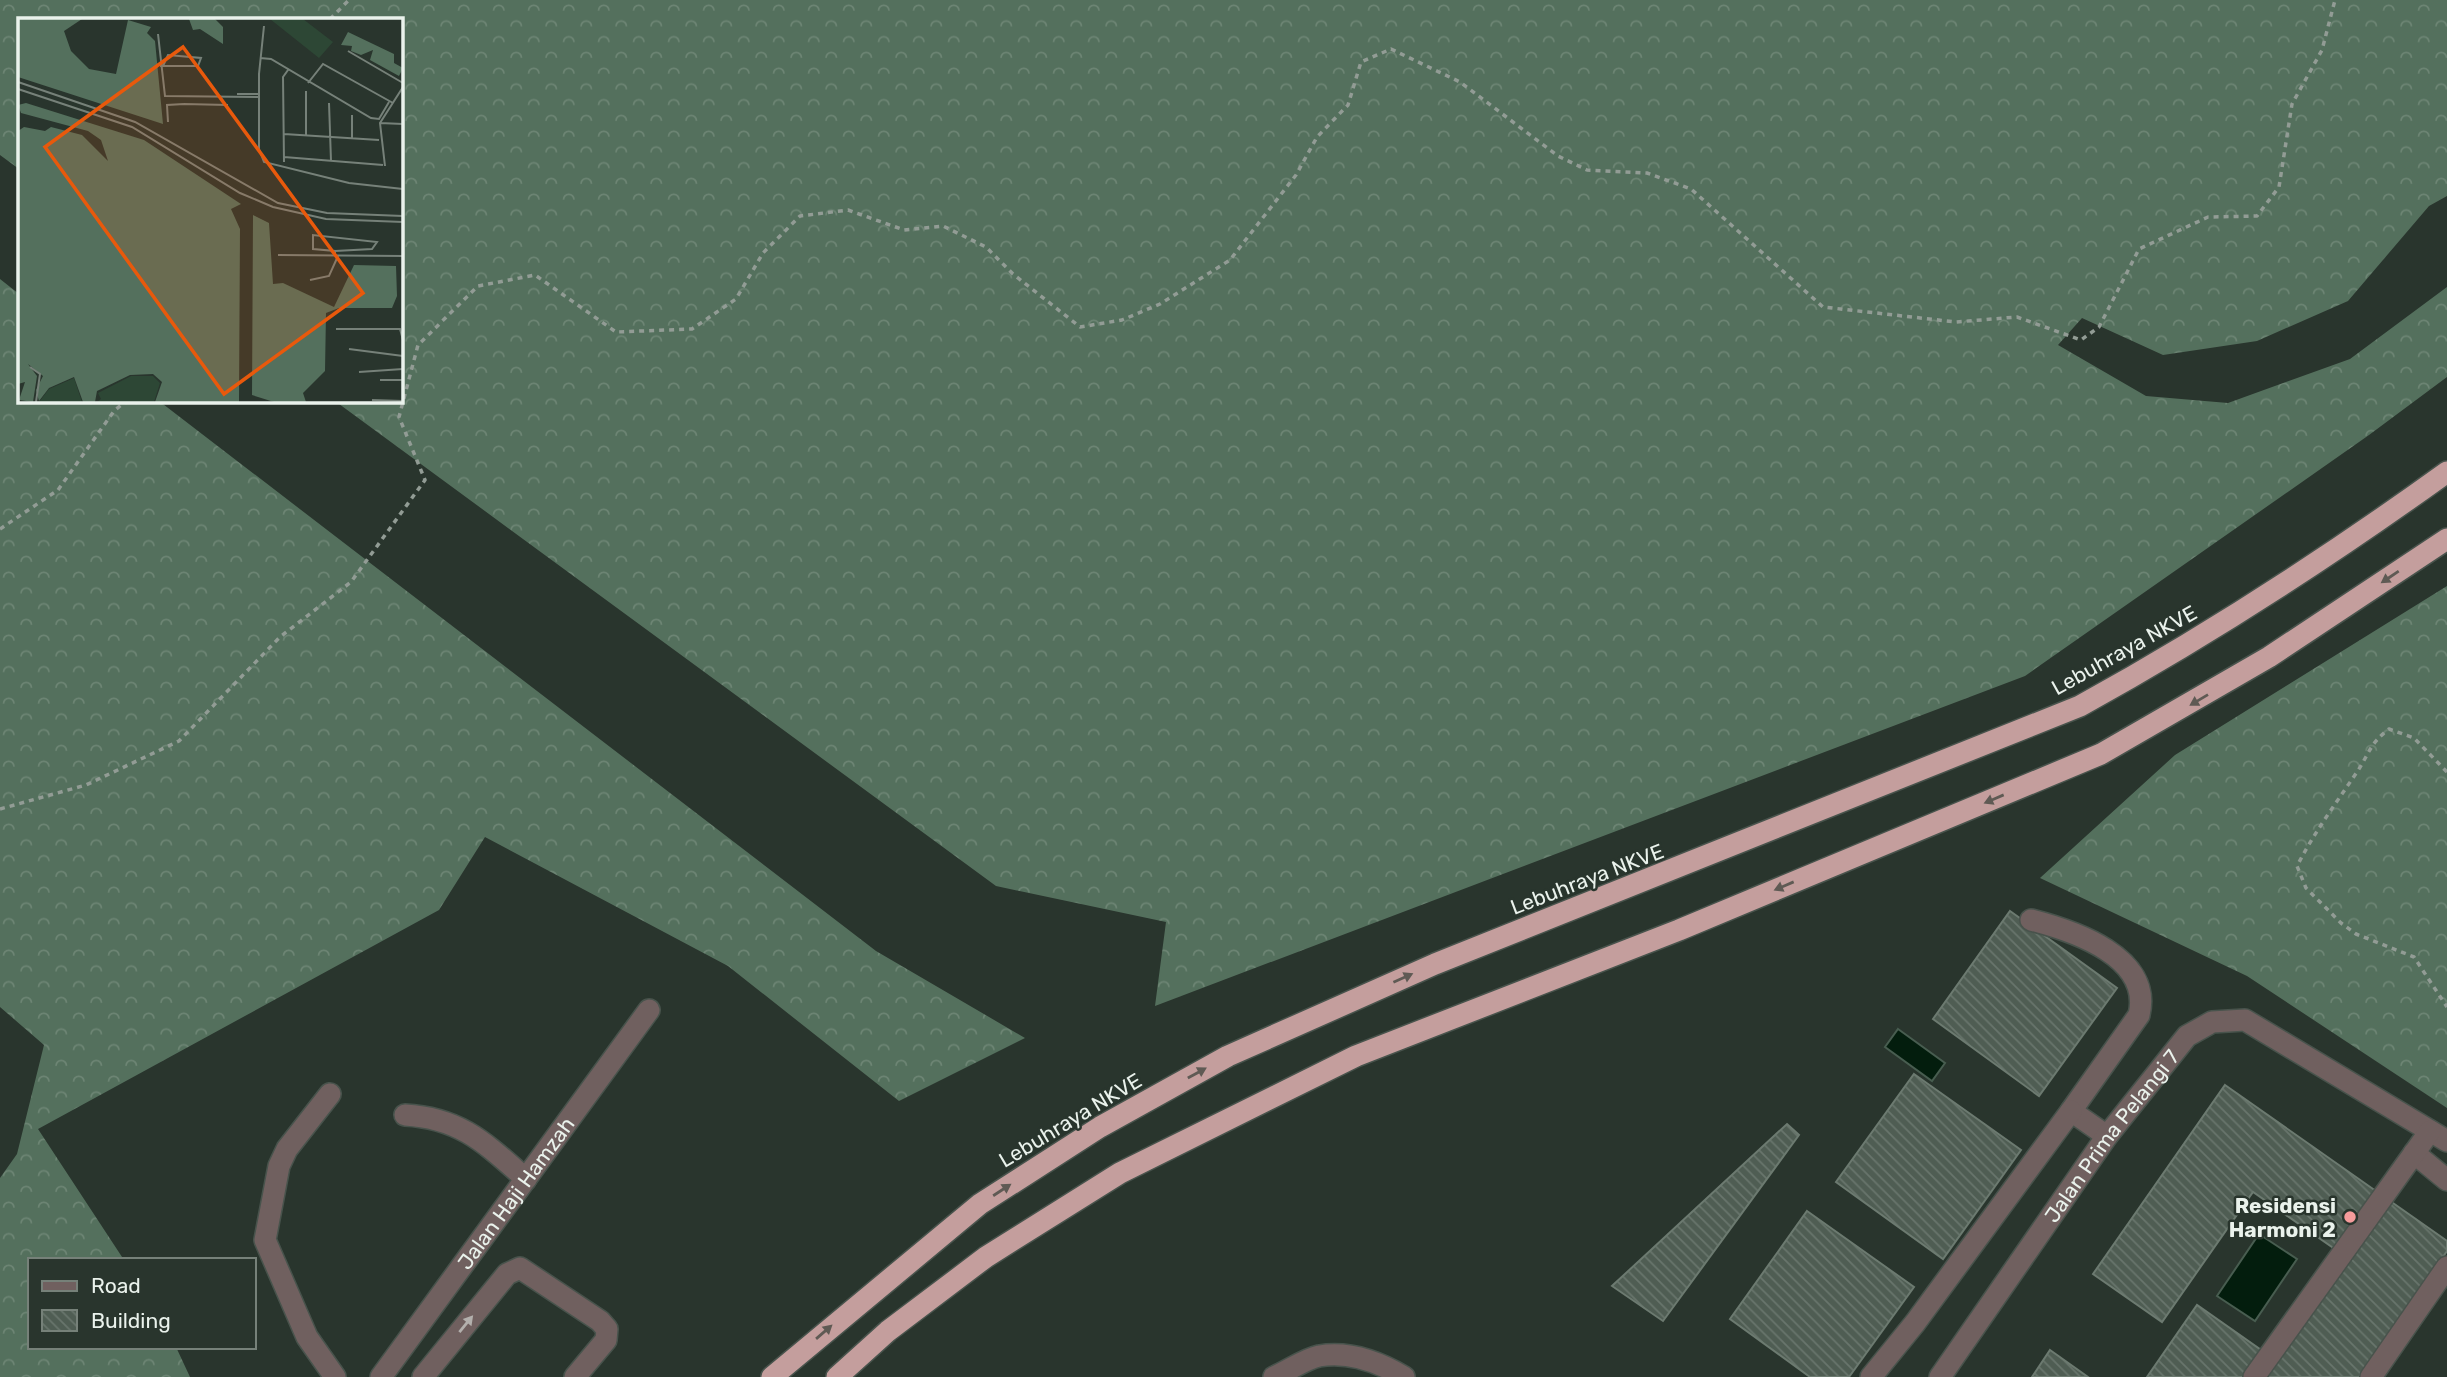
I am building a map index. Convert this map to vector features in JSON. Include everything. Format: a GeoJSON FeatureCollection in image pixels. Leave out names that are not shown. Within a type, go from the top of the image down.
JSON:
{"type":"FeatureCollection","features":[{"type":"Feature","properties":{"kind":"highway","name":"Lebuhraya NKVE"},"geometry":{"type":"LineString","coordinates":[[772,1377],[980,1204],[1100,1127],[1228,1056],[1435,964],[2080,706],[2165,659],[2241,612],[2447,472]]}},
{"type":"Feature","properties":{"kind":"highway"},"geometry":{"type":"LineString","coordinates":[[837,1377],[888,1331],[986,1257],[1120,1173],[1356,1056],[1679,930],[2101,754],[2269,657],[2447,539]]}},
{"type":"Feature","properties":{"kind":"street"},"geometry":{"type":"LineString","coordinates":[[1871,1377],[1915,1323],[2138,1015],[2143,997],[2135,978],[2119,959],[2070,931],[2031,920]]}},
{"type":"Feature","properties":{"kind":"street","name":"Jalan Haji Hamzah"},"geometry":{"type":"LineString","coordinates":[[381,1377],[649,1010]]}},
{"type":"Feature","properties":{"kind":"street","name":"Jalan Prima Pelangi 7"},"geometry":{"type":"LineString","coordinates":[[1940,1377],[2107,1136],[2187,1036],[2212,1022],[2245,1020],[2439,1136]]}},
{"type":"Feature","properties":{"kind":"street"},"geometry":{"type":"LineString","coordinates":[[330,1094],[287,1149],[279,1166],[265,1240],[270,1258],[307,1337],[335,1377]]}},
{"type":"Feature","properties":{"kind":"street"},"geometry":{"type":"LineString","coordinates":[[2071,1111],[2107,1136]]}},
{"type":"Feature","properties":{"kind":"street"},"geometry":{"type":"LineString","coordinates":[[405,1115],[427,1116],[461,1126],[526,1179]]}},
{"type":"Feature","properties":{"kind":"street"},"geometry":{"type":"LineString","coordinates":[[2254,1377],[2414,1153],[2439,1136]]}},
{"type":"Feature","properties":{"kind":"street"},"geometry":{"type":"LineString","coordinates":[[2414,1153],[2447,1180]]}},
{"type":"Feature","properties":{"kind":"street"},"geometry":{"type":"LineString","coordinates":[[423,1377],[507,1274],[520,1268],[600,1321],[607,1329],[606,1340],[575,1377]]}},
{"type":"Feature","properties":{"kind":"street"},"geometry":{"type":"LineString","coordinates":[[2371,1377],[2447,1268]]}},
{"type":"Feature","properties":{"kind":"street"},"geometry":{"type":"LineString","coordinates":[[1274,1377],[1318,1356],[1354,1356],[1387,1367],[1405,1377]]}},
{"type":"Feature","properties":{"kind":"path"},"geometry":{"type":"LineString","coordinates":[[331,18],[349,0]]}},
{"type":"Feature","properties":{"kind":"path"},"geometry":{"type":"LineString","coordinates":[[0,809],[86,785],[179,741],[280,637],[351,582],[425,480],[399,417],[418,345],[478,286],[536,275],[616,331],[692,329],[736,299],[763,253],[800,216],[848,210],[904,230],[943,226],[986,247],[1013,274],[1080,327],[1122,320],[1160,304],[1230,260],[1296,175],[1317,137],[1348,105],[1361,62],[1391,49],[1460,82],[1558,156],[1587,170],[1647,173],[1692,189],[1823,307],[1956,322],[2017,317],[2081,340],[2099,327],[2139,249],[2208,217],[2257,216],[2279,187],[2292,104],[2322,50],[2335,0]]}},
{"type":"Feature","properties":{"kind":"path"},"geometry":{"type":"LineString","coordinates":[[0,528],[58,491],[114,411],[125,402]]}},
{"type":"Feature","properties":{"kind":"path"},"geometry":{"type":"LineString","coordinates":[[2447,772],[2414,738],[2389,729],[2373,741],[2360,768],[2310,839],[2297,866],[2306,888],[2341,923],[2356,934],[2414,957],[2447,1007]]}},
{"type":"Feature","properties":{"kind":"green space"},"geometry":{"type":"Polygon","coordinates":[[[0,0],[2447,0],[2447,196],[2429,206],[2348,301],[2257,341],[2163,355],[2082,318],[2058,345],[2146,396],[2228,403],[2350,359],[2447,287],[2447,377],[2369,435],[2025,676],[1155,1006],[1166,922],[996,886],[336,402],[402,402],[402,18],[18,18],[18,168],[0,155],[0,0]]]}},
{"type":"Feature","properties":{"kind":"green space"},"geometry":{"type":"Polygon","coordinates":[[[0,279],[18,293],[18,402],[160,402],[876,951],[1025,1038],[899,1101],[728,966],[485,837],[439,910],[38,1129],[123,1258],[28,1258],[28,1349],[177,1349],[190,1377],[0,1377],[0,1178],[17,1154],[44,1045],[0,1007],[0,279]]]}},
{"type":"Feature","properties":{"kind":"green space"},"geometry":{"type":"Polygon","coordinates":[[[2447,586],[2447,1108],[2247,976],[2040,878],[2175,755],[2447,586]]]}},
{"type":"Feature","properties":{"kind":"shaded area"},"geometry":{"type":"Polygon","coordinates":[[[1898,1029],[1945,1063],[1932,1081],[1885,1047],[1898,1029]]]}},
{"type":"Feature","properties":{"kind":"shaded area"},"geometry":{"type":"Polygon","coordinates":[[[2259,1234],[2297,1259],[2255,1321],[2217,1296],[2259,1234]]]}},
{"type":"Feature","properties":{"kind":"building"},"geometry":{"type":"Polygon","coordinates":[[[2010,911],[2117,988],[2039,1096],[1933,1019],[2010,911]]]}},
{"type":"Feature","properties":{"kind":"building"},"geometry":{"type":"Polygon","coordinates":[[[1914,1074],[2021,1150],[1943,1259],[1836,1182],[1914,1074]]]}},
{"type":"Feature","properties":{"kind":"building","name":"Residensi Harmoni 2"},"geometry":{"type":"Polygon","coordinates":[[[2225,1085],[2447,1241],[2447,1251],[2359,1377],[2147,1377],[2197,1305],[2267,1354],[2339,1252],[2253,1192],[2162,1322],[2093,1274],[2225,1085]]]}},
{"type":"Feature","properties":{"kind":"building"},"geometry":{"type":"Polygon","coordinates":[[[1787,1124],[1799,1135],[1663,1321],[1612,1286],[1787,1124]]]}},
{"type":"Feature","properties":{"kind":"building"},"geometry":{"type":"Polygon","coordinates":[[[1807,1211],[1914,1287],[1849,1377],[1810,1377],[1730,1319],[1807,1211]]]}},
{"type":"Feature","properties":{"kind":"building"},"geometry":{"type":"Polygon","coordinates":[[[2050,1350],[2088,1377],[2032,1377],[2050,1350]]]}},
{"type":"Feature","properties":{"kind":"place","name":"Residensi Harmoni 2"},"geometry":{"type":"Point","coordinates":[2350,1217]}}]}
